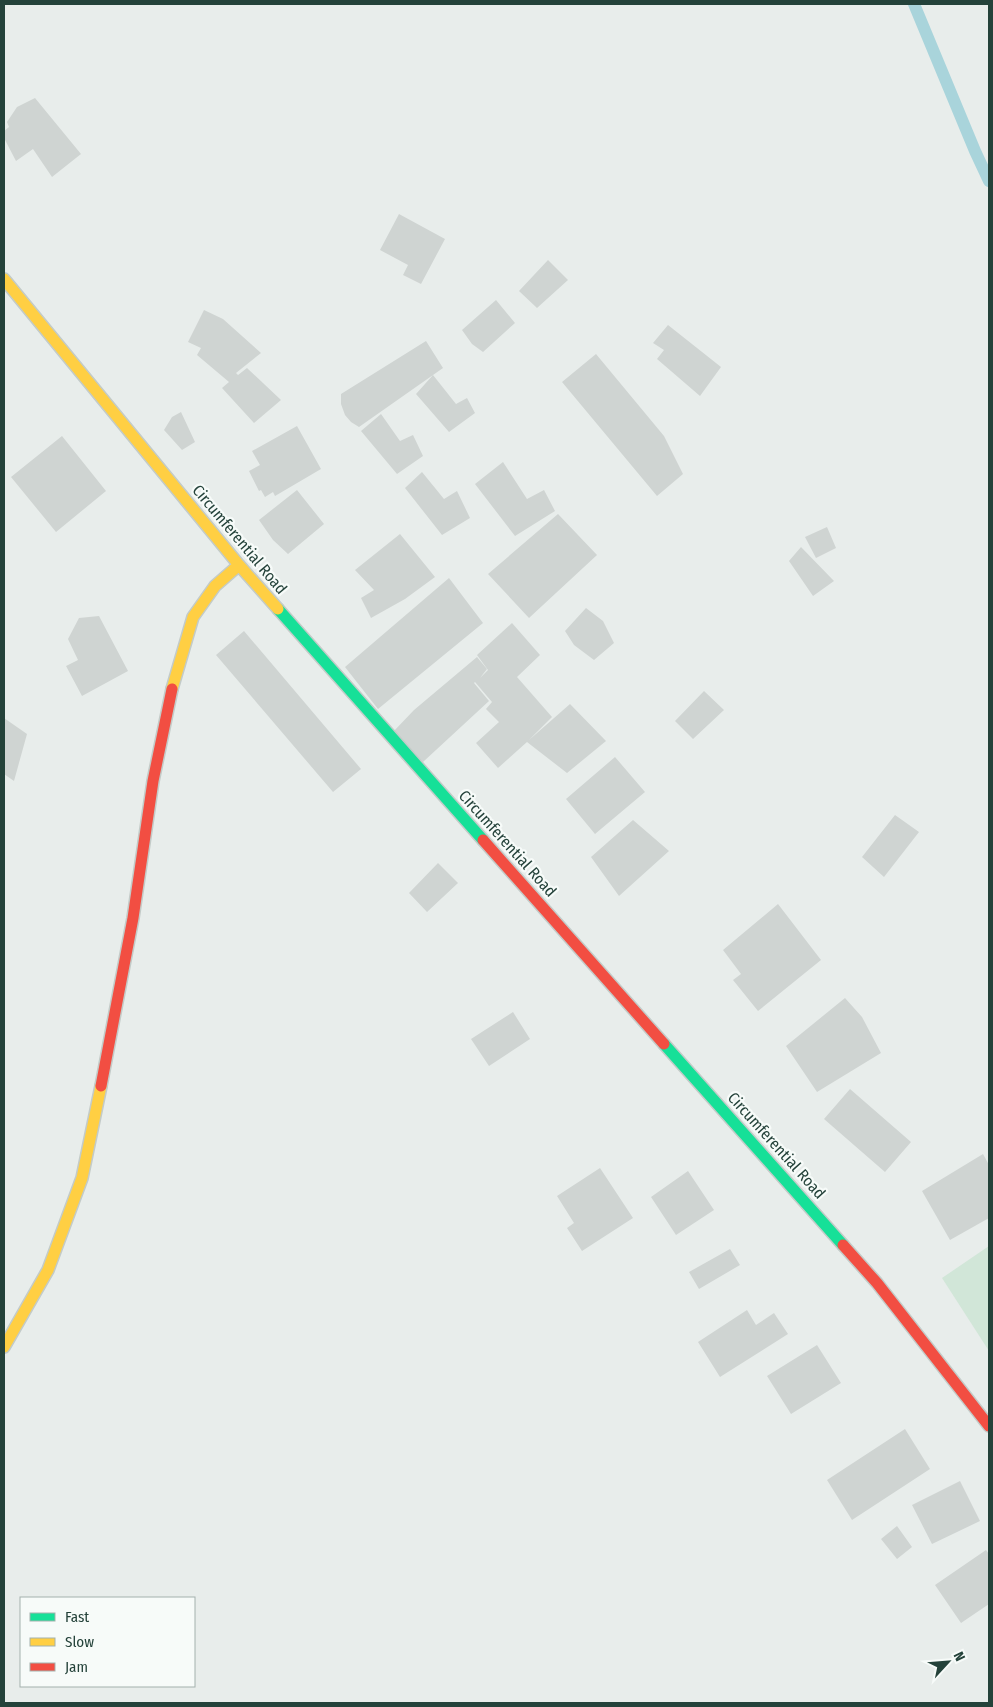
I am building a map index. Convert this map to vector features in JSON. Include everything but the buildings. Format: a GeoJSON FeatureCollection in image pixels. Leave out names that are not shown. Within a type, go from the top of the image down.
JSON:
{"type":"FeatureCollection","features":[{"type":"Feature","properties":{"kind":"main road","name":"Circumferential Road"},"geometry":{"type":"LineString","coordinates":[[4,279],[239,565],[877,1283],[989,1426]]}},
{"type":"Feature","properties":{"kind":"main road"},"geometry":{"type":"LineString","coordinates":[[4,1347],[48,1270],[82,1178],[108,1052],[132,918],[153,781],[175,675],[193,617],[215,586],[239,565]]}},
{"type":"Feature","properties":{"kind":"green space"},"geometry":{"type":"Polygon","coordinates":[[[989,1246],[989,1351],[942,1278],[989,1246]]]}},
{"type":"Feature","properties":{"kind":"waterway"},"geometry":{"type":"LineString","coordinates":[[914,4],[989,181]]}},
{"type":"Feature","properties":{"kind":"traffic: fast"},"geometry":{"type":"LineString","coordinates":[[278,609],[483,840]]}},
{"type":"Feature","properties":{"kind":"traffic: fast"},"geometry":{"type":"LineString","coordinates":[[664,1044],[843,1245]]}},
{"type":"Feature","properties":{"kind":"traffic: slow"},"geometry":{"type":"LineString","coordinates":[[4,279],[239,565],[278,609]]}},
{"type":"Feature","properties":{"kind":"traffic: slow"},"geometry":{"type":"LineString","coordinates":[[172,689],[193,617],[215,586],[239,565]]}},
{"type":"Feature","properties":{"kind":"traffic: slow"},"geometry":{"type":"LineString","coordinates":[[4,1347],[48,1270],[82,1178],[101,1086]]}},
{"type":"Feature","properties":{"kind":"traffic: jam"},"geometry":{"type":"LineString","coordinates":[[101,1086],[133,918],[153,781],[172,689]]}},
{"type":"Feature","properties":{"kind":"traffic: jam"},"geometry":{"type":"LineString","coordinates":[[483,840],[664,1044]]}},
{"type":"Feature","properties":{"kind":"traffic: jam"},"geometry":{"type":"LineString","coordinates":[[843,1245],[877,1283],[989,1426]]}}]}
